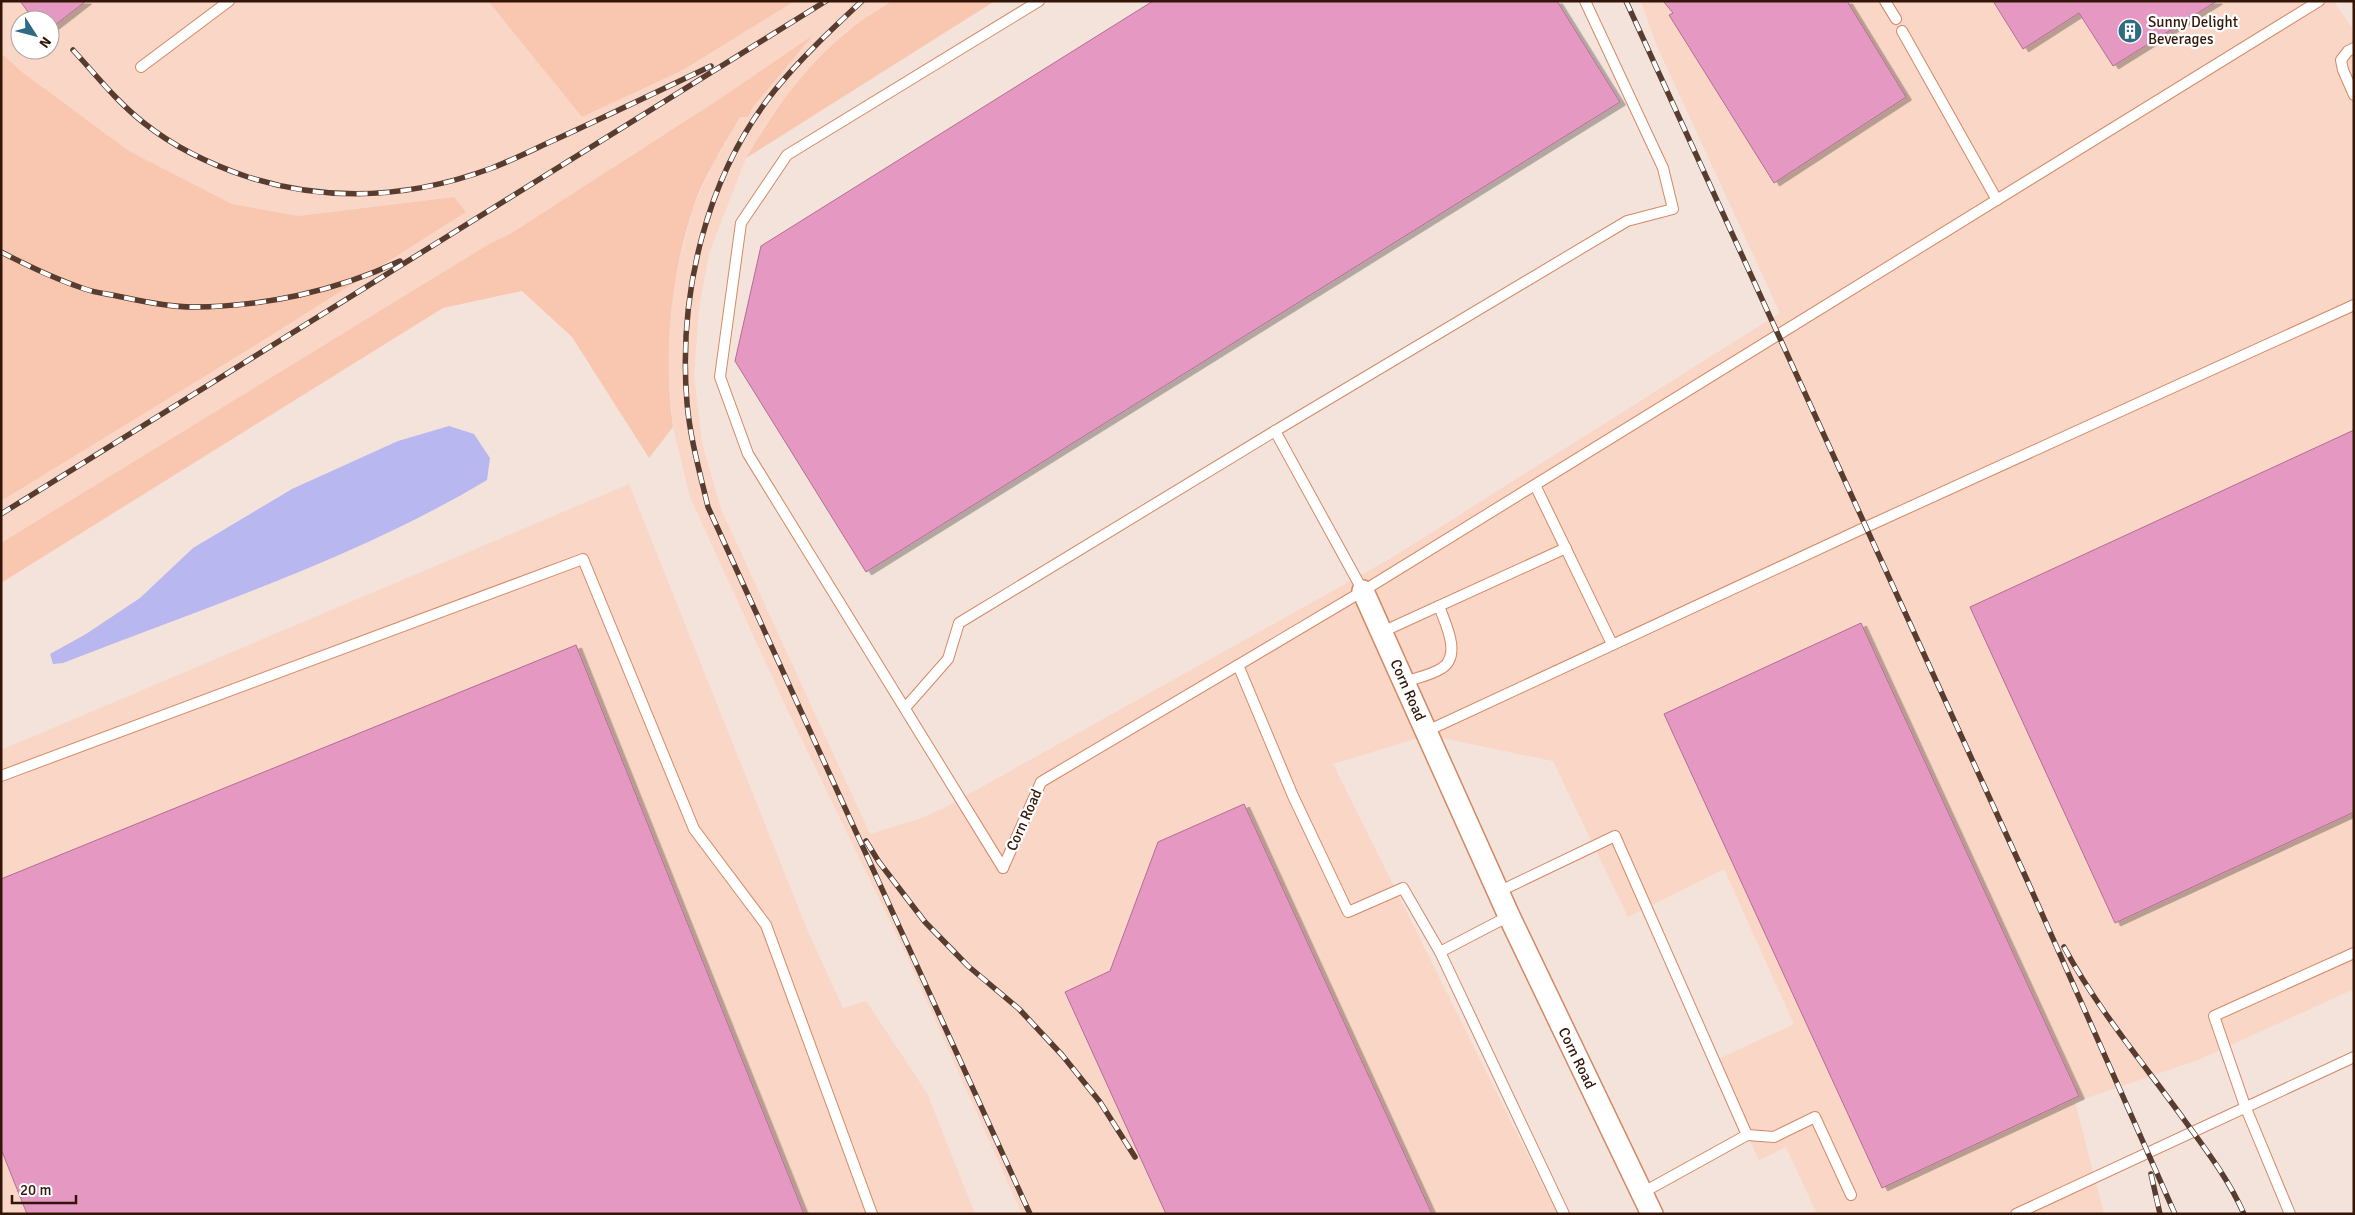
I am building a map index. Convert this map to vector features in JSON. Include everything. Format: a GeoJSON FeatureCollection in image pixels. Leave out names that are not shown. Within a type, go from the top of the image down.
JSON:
{"type":"FeatureCollection","features":[{"type":"Feature","properties":{"kind":"street","name":"Corn Road"},"geometry":{"type":"LineString","coordinates":[[1363,591],[1509,916],[1652,1214]]}},
{"type":"Feature","properties":{"kind":"lane"},"geometry":{"type":"LineString","coordinates":[[141,67],[229,1]]}},
{"type":"Feature","properties":{"kind":"lane"},"geometry":{"type":"LineString","coordinates":[[1039,1],[787,155],[741,224],[720,377],[748,454],[904,708],[948,659],[959,623],[1275,431],[1627,222],[1673,210],[1663,168],[1585,1]]}},
{"type":"Feature","properties":{"kind":"lane"},"geometry":{"type":"LineString","coordinates":[[1885,1],[1896,19]]}},
{"type":"Feature","properties":{"kind":"lane"},"geometry":{"type":"LineString","coordinates":[[1275,431],[1363,591],[2319,1]]}},
{"type":"Feature","properties":{"kind":"lane"},"geometry":{"type":"LineString","coordinates":[[1902,31],[1997,200]]}},
{"type":"Feature","properties":{"kind":"lane"},"geometry":{"type":"LineString","coordinates":[[2354,48],[2348,51],[2341,60],[2343,70],[2354,95]]}},
{"type":"Feature","properties":{"kind":"lane"},"geometry":{"type":"LineString","coordinates":[[1427,731],[1612,644],[2354,305]]}},
{"type":"Feature","properties":{"kind":"lane"},"geometry":{"type":"LineString","coordinates":[[1535,485],[1612,644]]}},
{"type":"Feature","properties":{"kind":"lane"},"geometry":{"type":"LineString","coordinates":[[1382,632],[1566,548]]}},
{"type":"Feature","properties":{"kind":"lane"},"geometry":{"type":"LineString","coordinates":[[1,776],[583,559],[694,829],[766,925],[872,1214]]}},
{"type":"Feature","properties":{"kind":"lane","name":"Corn Road"},"geometry":{"type":"LineString","coordinates":[[904,708],[1003,868],[1041,782],[1363,591]]}},
{"type":"Feature","properties":{"kind":"lane"},"geometry":{"type":"LineString","coordinates":[[1404,682],[1442,668],[1449,661],[1452,644],[1439,606]]}},
{"type":"Feature","properties":{"kind":"lane"},"geometry":{"type":"LineString","coordinates":[[1238,665],[1293,796],[1348,912],[1403,888],[1440,952],[1564,1214]]}},
{"type":"Feature","properties":{"kind":"lane"},"geometry":{"type":"LineString","coordinates":[[1498,892],[1615,836],[1747,1135]]}},
{"type":"Feature","properties":{"kind":"lane"},"geometry":{"type":"LineString","coordinates":[[1440,952],[1509,916]]}},
{"type":"Feature","properties":{"kind":"lane"},"geometry":{"type":"LineString","coordinates":[[2290,1214],[2245,1106],[2214,1016],[2354,952]]}},
{"type":"Feature","properties":{"kind":"lane"},"geometry":{"type":"LineString","coordinates":[[2016,1214],[2354,1057]]}},
{"type":"Feature","properties":{"kind":"lane"},"geometry":{"type":"LineString","coordinates":[[1642,1193],[1747,1135],[1774,1137],[1815,1117],[1851,1195]]}},
{"type":"Feature","properties":{"kind":"shaded area"},"geometry":{"type":"Polygon","coordinates":[[[1,1],[488,1],[582,117],[683,70],[795,1],[892,1],[847,31],[812,66],[770,118],[746,158],[709,253],[699,309],[694,375],[702,443],[721,509],[870,834],[919,819],[944,808],[1388,560],[1780,313],[1656,44],[1641,1],[2334,1],[2354,31],[2354,989],[2198,1060],[2075,1102],[2104,1214],[1817,1214],[1786,1147],[1759,1160],[1714,1061],[1794,1024],[1724,869],[1628,917],[1553,761],[1428,735],[1333,764],[1557,1214],[1022,1214],[904,950],[786,707],[690,497],[673,427],[667,353],[673,287],[693,208],[714,161],[740,117],[748,117],[753,107],[811,36],[718,100],[510,234],[489,244],[1,543],[1,501],[328,298],[453,197],[298,216],[232,204],[129,151],[22,72],[1,53],[1,1]]]}},
{"type":"Feature","properties":{"kind":"shaded area"},"geometry":{"type":"Polygon","coordinates":[[[488,1],[795,1],[683,70],[582,117],[488,1]]]}},
{"type":"Feature","properties":{"kind":"shaded area"},"geometry":{"type":"Polygon","coordinates":[[[892,1],[995,1],[746,158],[791,90],[817,60],[852,28],[892,1]]]}},
{"type":"Feature","properties":{"kind":"shaded area"},"geometry":{"type":"Polygon","coordinates":[[[813,35],[753,107],[748,117],[740,117],[714,161],[697,196],[679,262],[671,316],[669,371],[673,427],[649,458],[572,337],[522,291],[443,308],[1,583],[1,543],[489,244],[510,234],[718,100],[813,35]]]}},
{"type":"Feature","properties":{"kind":"shaded area"},"geometry":{"type":"Polygon","coordinates":[[[1,53],[22,72],[129,151],[232,204],[298,216],[454,197],[466,212],[259,343],[1,501],[1,53]]]}},
{"type":"Feature","properties":{"kind":"shaded area"},"geometry":{"type":"Polygon","coordinates":[[[629,484],[809,934],[843,1008],[866,1001],[927,1093],[975,1214],[4,1214],[1,1207],[1,750],[629,484]]]}},
{"type":"Feature","properties":{"kind":"water"},"geometry":{"type":"Polygon","coordinates":[[[449,426],[474,434],[490,458],[487,480],[437,508],[333,558],[63,663],[53,664],[50,654],[86,634],[140,598],[193,548],[292,489],[398,441],[449,426]]]}},
{"type":"Feature","properties":{"kind":"building"},"geometry":{"type":"Polygon","coordinates":[[[20,1],[86,1],[60,21],[60,10],[27,10],[20,1]]]}},
{"type":"Feature","properties":{"kind":"building"},"geometry":{"type":"Polygon","coordinates":[[[1153,1],[1557,1],[1620,102],[866,572],[735,361],[761,246],[1153,1]]]}},
{"type":"Feature","properties":{"kind":"building"},"geometry":{"type":"Polygon","coordinates":[[[1663,1],[1847,1],[1906,97],[1774,183],[1669,15],[1673,13],[1663,1]]]}},
{"type":"Feature","properties":{"kind":"building","name":"Sunny Delight Beverages"},"geometry":{"type":"Polygon","coordinates":[[[1993,1],[2217,1],[2113,66],[2079,13],[2023,49],[1993,1]]]}},
{"type":"Feature","properties":{"kind":"building"},"geometry":{"type":"Polygon","coordinates":[[[2354,430],[2354,812],[2115,923],[1970,607],[2354,430]]]}},
{"type":"Feature","properties":{"kind":"building"},"geometry":{"type":"Polygon","coordinates":[[[1861,623],[2079,1096],[1882,1188],[1664,714],[1861,623]]]}},
{"type":"Feature","properties":{"kind":"building"},"geometry":{"type":"Polygon","coordinates":[[[576,645],[804,1214],[27,1214],[1,1149],[1,879],[576,645]]]}},
{"type":"Feature","properties":{"kind":"building"},"geometry":{"type":"Polygon","coordinates":[[[1244,804],[1432,1214],[1166,1214],[1065,992],[1110,971],[1158,842],[1244,804]]]}},
{"type":"Feature","properties":{"kind":"railway"},"geometry":{"type":"LineString","coordinates":[[1,514],[826,1]]}},
{"type":"Feature","properties":{"kind":"railway"},"geometry":{"type":"LineString","coordinates":[[862,1],[806,55],[775,90],[751,124],[731,160],[714,198],[702,238],[687,320],[685,362],[688,416],[708,507],[1030,1214]]}},
{"type":"Feature","properties":{"kind":"railway"},"geometry":{"type":"LineString","coordinates":[[1626,1],[2027,880],[2175,1214]]}},
{"type":"Feature","properties":{"kind":"railway"},"geometry":{"type":"LineString","coordinates":[[73,50],[134,115],[168,140],[207,161],[248,177],[279,185],[309,191],[370,194],[431,186],[492,168],[711,66]]}},
{"type":"Feature","properties":{"kind":"railway"},"geometry":{"type":"LineString","coordinates":[[1,252],[52,277],[89,290],[158,304],[193,307],[246,304],[299,295],[350,281],[400,261]]}},
{"type":"Feature","properties":{"kind":"railway"},"geometry":{"type":"LineString","coordinates":[[866,841],[879,862],[925,922],[968,966],[1019,1009],[1062,1055],[1100,1102],[1135,1157]]}},
{"type":"Feature","properties":{"kind":"railway"},"geometry":{"type":"LineString","coordinates":[[2064,947],[2106,1015],[2217,1166],[2232,1189],[2244,1214]]}},
{"type":"Feature","properties":{"kind":"railway"},"geometry":{"type":"LineString","coordinates":[[2151,1174],[2160,1214]]}},
{"type":"Feature","properties":{"kind":"place","name":"Sunny Delight Beverages"},"geometry":{"type":"Point","coordinates":[2130,31]}}]}
